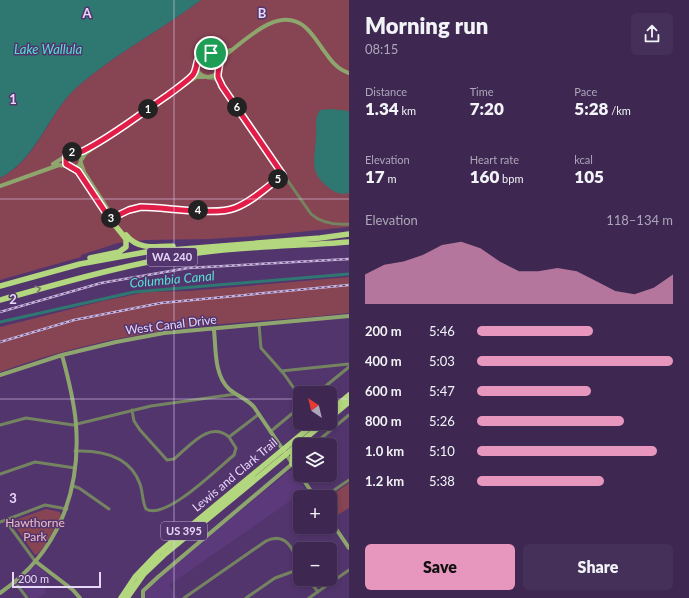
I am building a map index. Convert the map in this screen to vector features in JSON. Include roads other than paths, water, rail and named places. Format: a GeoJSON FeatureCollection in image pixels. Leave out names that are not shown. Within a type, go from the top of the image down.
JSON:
{"type":"FeatureCollection","features":[{"type":"Feature","properties":{"kind":"highway"},"geometry":{"type":"LineString","coordinates":[[112,218],[128,238],[140,245],[155,247],[218,245]]}},
{"type":"Feature","properties":{"kind":"highway"},"geometry":{"type":"LineString","coordinates":[[0,286],[34,273],[122,251],[126,247],[126,241],[112,218]]}},
{"type":"Feature","properties":{"kind":"highway","name":"WA 240"},"geometry":{"type":"LineString","coordinates":[[0,286],[80,264],[146,252],[218,245],[349,236]]}},
{"type":"Feature","properties":{"kind":"highway","name":"WA 240"},"geometry":{"type":"LineString","coordinates":[[0,300],[100,272],[163,259],[229,249],[349,242]]}},
{"type":"Feature","properties":{"kind":"highway"},"geometry":{"type":"LineString","coordinates":[[337,405],[349,395]]}},
{"type":"Feature","properties":{"kind":"highway"},"geometry":{"type":"LineString","coordinates":[[337,412],[349,402]]}},
{"type":"Feature","properties":{"kind":"highway","name":"Lewis and Clark Trail"},"geometry":{"type":"LineString","coordinates":[[126,598],[144,574],[164,555],[308,430]]}},
{"type":"Feature","properties":{"kind":"highway","name":"Lewis and Clark Trail"},"geometry":{"type":"LineString","coordinates":[[306,438],[316,430]]}},
{"type":"Feature","properties":{"kind":"highway","name":"Lewis and Clark Trail"},"geometry":{"type":"LineString","coordinates":[[121,598],[135,577],[158,553],[284,452],[293,447]]}},
{"type":"Feature","properties":{"kind":"highway"},"geometry":{"type":"LineString","coordinates":[[292,464],[293,453]]}},
{"type":"Feature","properties":{"kind":"street"},"geometry":{"type":"LineString","coordinates":[[73,168],[78,167],[85,154],[194,75],[197,61],[201,56],[207,53],[221,55],[272,23],[283,20],[291,20],[306,27],[334,64],[349,73]]}},
{"type":"Feature","properties":{"kind":"street"},"geometry":{"type":"LineString","coordinates":[[237,46],[223,58],[220,64],[218,77],[222,86],[306,208],[316,217],[333,224],[349,224]]}},
{"type":"Feature","properties":{"kind":"street"},"geometry":{"type":"LineString","coordinates":[[213,54],[218,58],[220,64]]}},
{"type":"Feature","properties":{"kind":"street"},"geometry":{"type":"LineString","coordinates":[[196,67],[198,72],[206,77],[214,79],[222,86]]}},
{"type":"Feature","properties":{"kind":"street"},"geometry":{"type":"LineString","coordinates":[[178,88],[197,77],[215,75],[219,70]]}},
{"type":"Feature","properties":{"kind":"street"},"geometry":{"type":"LineString","coordinates":[[38,172],[61,161],[70,152],[83,151],[106,138]]}},
{"type":"Feature","properties":{"kind":"street"},"geometry":{"type":"LineString","coordinates":[[76,152],[80,155],[82,169],[112,218]]}},
{"type":"Feature","properties":{"kind":"street"},"geometry":{"type":"LineString","coordinates":[[66,156],[65,160],[67,166]]}},
{"type":"Feature","properties":{"kind":"street"},"geometry":{"type":"LineString","coordinates":[[0,186],[60,164],[67,166],[78,171],[112,218]]}},
{"type":"Feature","properties":{"kind":"street"},"geometry":{"type":"LineString","coordinates":[[112,218],[129,210],[141,207],[217,211],[232,209],[244,204],[283,175]]}},
{"type":"Feature","properties":{"kind":"street","name":"West Canal Drive"},"geometry":{"type":"LineString","coordinates":[[0,375],[62,355],[116,342],[164,333],[214,330],[349,316]]}},
{"type":"Feature","properties":{"kind":"street"},"geometry":{"type":"LineString","coordinates":[[259,325],[261,348],[293,387]]}},
{"type":"Feature","properties":{"kind":"street"},"geometry":{"type":"LineString","coordinates":[[214,330],[220,377],[227,387],[249,402],[259,414],[310,490]]}},
{"type":"Feature","properties":{"kind":"street"},"geometry":{"type":"LineString","coordinates":[[1,591],[15,582],[35,561],[51,540],[67,509],[73,486],[76,424],[62,355]]}},
{"type":"Feature","properties":{"kind":"street"},"geometry":{"type":"LineString","coordinates":[[281,371],[349,364]]}},
{"type":"Feature","properties":{"kind":"street"},"geometry":{"type":"LineString","coordinates":[[326,386],[349,367]]}},
{"type":"Feature","properties":{"kind":"street"},"geometry":{"type":"LineString","coordinates":[[0,425],[26,418],[76,424],[132,410],[175,402],[236,394]]}},
{"type":"Feature","properties":{"kind":"street"},"geometry":{"type":"LineString","coordinates":[[175,402],[175,407]]}},
{"type":"Feature","properties":{"kind":"street"},"geometry":{"type":"LineString","coordinates":[[75,451],[101,452],[114,456],[124,462],[139,481],[146,510],[157,510],[174,504],[234,455],[236,448],[229,437],[219,431],[209,432],[174,459],[169,460],[165,458],[156,445],[140,430],[134,421],[132,410]]}},
{"type":"Feature","properties":{"kind":"street"},"geometry":{"type":"LineString","coordinates":[[270,432],[293,413]]}},
{"type":"Feature","properties":{"kind":"street"},"geometry":{"type":"LineString","coordinates":[[229,437],[259,414]]}},
{"type":"Feature","properties":{"kind":"street"},"geometry":{"type":"LineString","coordinates":[[321,438],[349,415]]}},
{"type":"Feature","properties":{"kind":"street"},"geometry":{"type":"LineString","coordinates":[[0,474],[35,462],[75,468]]}},
{"type":"Feature","properties":{"kind":"street"},"geometry":{"type":"LineString","coordinates":[[143,596],[144,590],[162,573],[292,464]]}},
{"type":"Feature","properties":{"kind":"street"},"geometry":{"type":"LineString","coordinates":[[334,490],[349,480]]}},
{"type":"Feature","properties":{"kind":"street"},"geometry":{"type":"LineString","coordinates":[[73,486],[79,488],[109,509]]}},
{"type":"Feature","properties":{"kind":"street"},"geometry":{"type":"LineString","coordinates":[[0,522],[44,505],[67,509]]}},
{"type":"Feature","properties":{"kind":"street"},"geometry":{"type":"LineString","coordinates":[[5,520],[35,561],[73,590],[80,598]]}},
{"type":"Feature","properties":{"kind":"street"},"geometry":{"type":"LineString","coordinates":[[337,530],[349,548]]}},
{"type":"Feature","properties":{"kind":"street"},"geometry":{"type":"LineString","coordinates":[[184,598],[266,542],[280,539],[293,550]]}},
{"type":"Feature","properties":{"kind":"street"},"geometry":{"type":"LineString","coordinates":[[309,598],[349,570]]}},
{"type":"Feature","properties":{"kind":"street"},"geometry":{"type":"LineString","coordinates":[[246,598],[275,578],[293,571]]}},
{"type":"Feature","properties":{"kind":"street"},"geometry":{"type":"LineString","coordinates":[[15,582],[27,598]]}},
{"type":"Feature","properties":{"kind":"street"},"geometry":{"type":"LineString","coordinates":[[313,586],[318,592]]}},
{"type":"Feature","properties":{"kind":"water","name":"Lake Wallula"},"geometry":{"type":"Polygon","coordinates":[[[0,0],[201,0],[170,22],[121,53],[76,88],[57,111],[33,148],[23,160],[13,170],[0,178],[0,0]]]}},
{"type":"Feature","properties":{"kind":"water"},"geometry":{"type":"Polygon","coordinates":[[[331,109],[349,111],[349,193],[346,194],[341,194],[332,190],[322,182],[315,171],[314,159],[317,116],[320,110],[331,109]]]}},
{"type":"Feature","properties":{"kind":"waterway","name":"Columbia Canal"},"geometry":{"type":"LineString","coordinates":[[0,322],[134,292],[349,274]]}},
{"type":"Feature","properties":{"kind":"railway"},"geometry":{"type":"LineString","coordinates":[[0,312],[101,283],[188,268],[349,259]]}},
{"type":"Feature","properties":{"kind":"railway"},"geometry":{"type":"LineString","coordinates":[[0,342],[74,320],[161,303],[349,285]]}},
{"type":"Feature","properties":{"kind":"park label","name":"Hawthorne Park"},"geometry":{"type":"Point","coordinates":[35,530]}}]}
